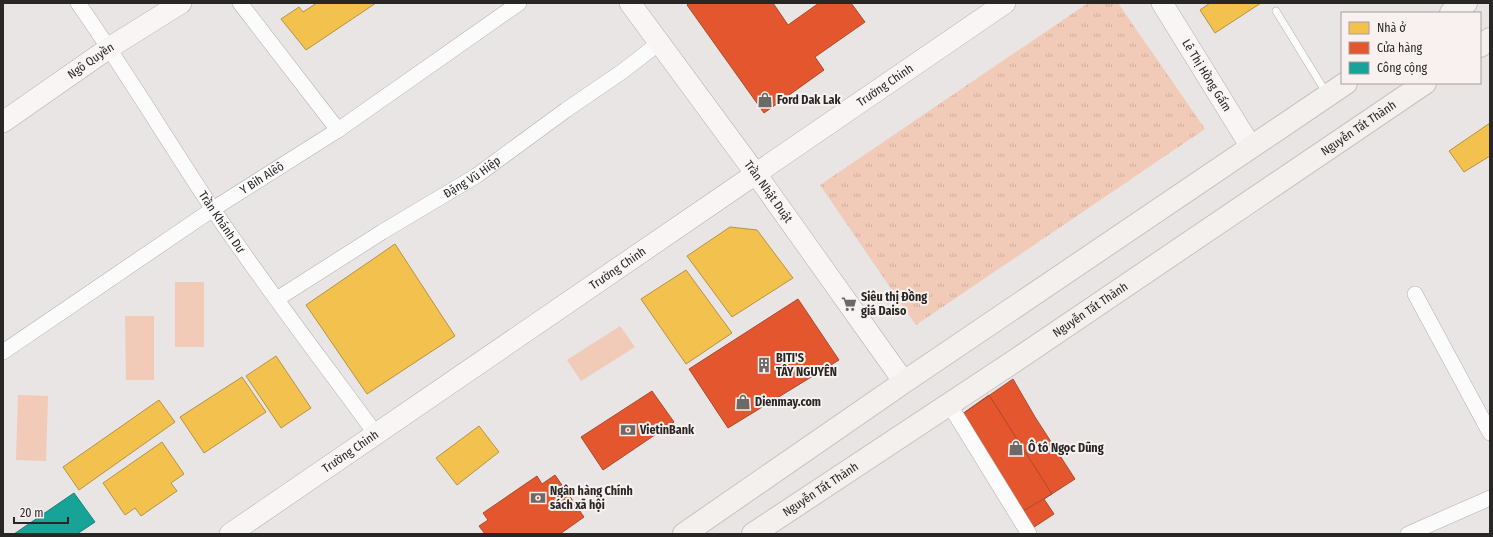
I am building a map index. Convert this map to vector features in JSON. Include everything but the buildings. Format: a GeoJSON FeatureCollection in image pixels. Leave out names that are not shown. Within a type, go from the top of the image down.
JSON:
{"type":"FeatureCollection","features":[{"type":"Feature","properties":{"kind":"main road"},"geometry":{"type":"LineString","coordinates":[[1452,12],[1466,3]]}},
{"type":"Feature","properties":{"kind":"main road"},"geometry":{"type":"LineString","coordinates":[[1481,45],[1490,39]]}},
{"type":"Feature","properties":{"kind":"main road"},"geometry":{"type":"LineString","coordinates":[[685,534],[904,382],[1344,84]]}},
{"type":"Feature","properties":{"kind":"main road","name":"Nguyễn Tất Thành"},"geometry":{"type":"LineString","coordinates":[[753,534],[949,404],[1424,84]]}},
{"type":"Feature","properties":{"kind":"street","name":"Trần Khánh Dư"},"geometry":{"type":"LineString","coordinates":[[78,3],[109,48],[213,209],[277,299],[376,433]]}},
{"type":"Feature","properties":{"kind":"street","name":"Ngô Quyền"},"geometry":{"type":"LineString","coordinates":[[3,122],[109,48],[181,3]]}},
{"type":"Feature","properties":{"kind":"street"},"geometry":{"type":"LineString","coordinates":[[240,3],[338,130]]}},
{"type":"Feature","properties":{"kind":"street","name":"Y Bih Alêô"},"geometry":{"type":"LineString","coordinates":[[3,352],[213,209],[338,130],[519,3]]}},
{"type":"Feature","properties":{"kind":"street","name":"Trần Nhật Duật"},"geometry":{"type":"LineString","coordinates":[[630,3],[756,174],[904,382]]}},
{"type":"Feature","properties":{"kind":"street","name":"Trường Chinh"},"geometry":{"type":"LineString","coordinates":[[230,534],[1005,3]]}},
{"type":"Feature","properties":{"kind":"street","name":"Lê Thị Hồng Gấm"},"geometry":{"type":"LineString","coordinates":[[1162,3],[1251,147]]}},
{"type":"Feature","properties":{"kind":"street","name":"Đặng Vũ Hiệp"},"geometry":{"type":"LineString","coordinates":[[277,299],[382,232],[476,176],[566,110],[623,71],[659,43]]}},
{"type":"Feature","properties":{"kind":"street"},"geometry":{"type":"LineString","coordinates":[[1415,294],[1490,433]]}},
{"type":"Feature","properties":{"kind":"street"},"geometry":{"type":"LineString","coordinates":[[949,404],[1029,534]]}},
{"type":"Feature","properties":{"kind":"street"},"geometry":{"type":"LineString","coordinates":[[1408,534],[1435,529],[1490,498]]}},
{"type":"Feature","properties":{"kind":"lane"},"geometry":{"type":"LineString","coordinates":[[1276,10],[1328,95]]}},
{"type":"Feature","properties":{"kind":"green space"},"geometry":{"type":"Polygon","coordinates":[[[1088,3],[1118,3],[1205,129],[916,325],[820,185],[1088,3]]]}},
{"type":"Feature","properties":{"kind":"green space"},"geometry":{"type":"Polygon","coordinates":[[[175,282],[204,282],[204,347],[175,347],[175,282]]]}},
{"type":"Feature","properties":{"kind":"green space"},"geometry":{"type":"Polygon","coordinates":[[[125,316],[154,316],[154,380],[126,380],[125,316]]]}},
{"type":"Feature","properties":{"kind":"green space"},"geometry":{"type":"Polygon","coordinates":[[[620,326],[635,347],[581,381],[567,360],[620,326]]]}},
{"type":"Feature","properties":{"kind":"green space"},"geometry":{"type":"Polygon","coordinates":[[[18,395],[48,396],[46,461],[16,460],[18,395]]]}},
{"type":"Feature","properties":{"kind":"place","name":"Ford Dak Lak"},"geometry":{"type":"Point","coordinates":[765,100]}},
{"type":"Feature","properties":{"kind":"place","name":"Siêu thị Đồng giá Daiso"},"geometry":{"type":"Point","coordinates":[849,304]}},
{"type":"Feature","properties":{"kind":"place","name":"BITI'S TÂY NGUYÊN"},"geometry":{"type":"Point","coordinates":[764,365]}},
{"type":"Feature","properties":{"kind":"place","name":"Dienmay.com"},"geometry":{"type":"Point","coordinates":[743,402]}},
{"type":"Feature","properties":{"kind":"place","name":"VietinBank"},"geometry":{"type":"Point","coordinates":[628,430]}},
{"type":"Feature","properties":{"kind":"place","name":"Ô tô Ngọc Dũng"},"geometry":{"type":"Point","coordinates":[1016,448]}},
{"type":"Feature","properties":{"kind":"place","name":"Ngân hàng Chính sách xã hội"},"geometry":{"type":"Point","coordinates":[538,498]}}]}
